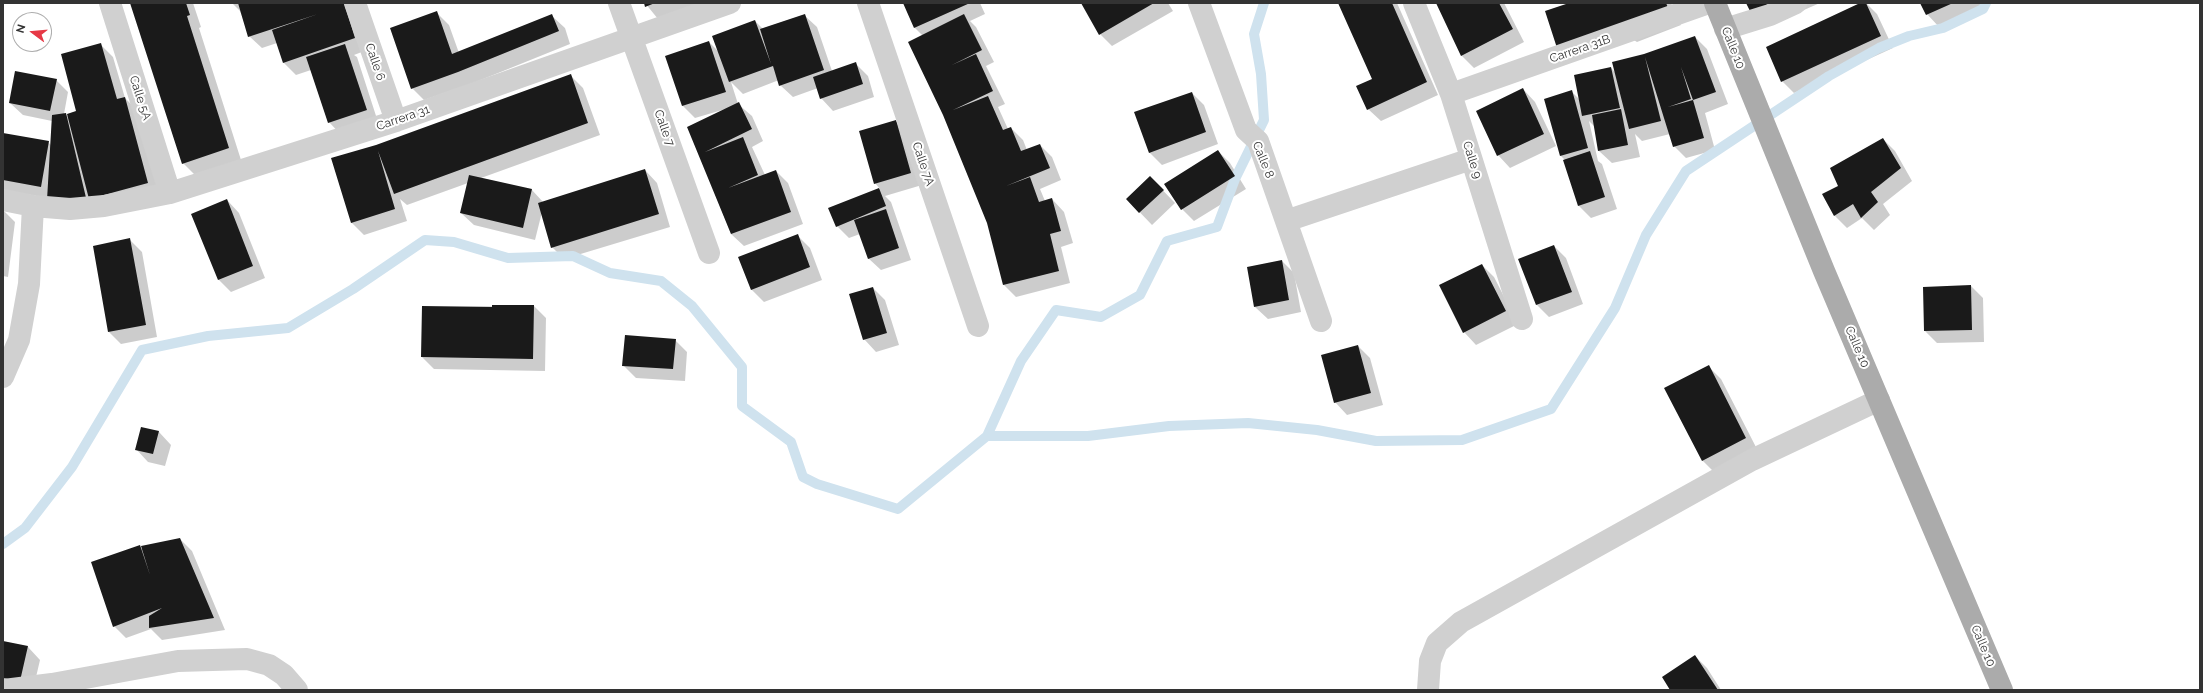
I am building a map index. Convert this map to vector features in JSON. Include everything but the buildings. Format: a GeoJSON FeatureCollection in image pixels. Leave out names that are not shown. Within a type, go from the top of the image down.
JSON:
{"type":"FeatureCollection","features":[{"type":"Feature","properties":{"kind":"main road","name":"Calle 10"},"geometry":{"type":"LineString","coordinates":[[1715,3],[1879,400],[2002,690]]}},
{"type":"Feature","properties":{"kind":"street","name":"Calle 5A"},"geometry":{"type":"LineString","coordinates":[[110,3],[170,193]]}},
{"type":"Feature","properties":{"kind":"street","name":"Calle 6"},"geometry":{"type":"LineString","coordinates":[[354,3],[396,120]]}},
{"type":"Feature","properties":{"kind":"street","name":"Calle 7"},"geometry":{"type":"LineString","coordinates":[[619,3],[709,253]]}},
{"type":"Feature","properties":{"kind":"street","name":"Carrera 31"},"geometry":{"type":"LineString","coordinates":[[3,200],[33,206],[70,208],[104,206],[170,193],[396,120],[632,39],[730,3]]}},
{"type":"Feature","properties":{"kind":"street","name":"Calle 7A"},"geometry":{"type":"LineString","coordinates":[[868,3],[978,326]]}},
{"type":"Feature","properties":{"kind":"street","name":"Calle 8"},"geometry":{"type":"LineString","coordinates":[[1199,3],[1286,221],[1321,321]]}},
{"type":"Feature","properties":{"kind":"street","name":"Calle 9"},"geometry":{"type":"LineString","coordinates":[[1414,3],[1451,94],[1522,319]]}},
{"type":"Feature","properties":{"kind":"street","name":"Carrera 31B"},"geometry":{"type":"LineString","coordinates":[[1451,94],[1709,3]]}},
{"type":"Feature","properties":{"kind":"street"},"geometry":{"type":"LineString","coordinates":[[1725,29],[1770,15],[1796,3]]}},
{"type":"Feature","properties":{"kind":"street"},"geometry":{"type":"LineString","coordinates":[[1286,221],[1471,159]]}},
{"type":"Feature","properties":{"kind":"street"},"geometry":{"type":"LineString","coordinates":[[3,377],[19,340],[29,284],[33,206]]}},
{"type":"Feature","properties":{"kind":"street"},"geometry":{"type":"LineString","coordinates":[[1428,690],[1430,661],[1437,643],[1461,622],[1752,460],[1879,400]]}},
{"type":"Feature","properties":{"kind":"street"},"geometry":{"type":"LineString","coordinates":[[4,690],[52,684],[178,661],[247,659],[269,665],[284,675],[297,690]]}},
{"type":"Feature","properties":{"kind":"waterway"},"geometry":{"type":"LineString","coordinates":[[987,436],[1021,361],[1056,310],[1101,317],[1140,295],[1167,241],[1217,227],[1235,179],[1264,120],[1261,74],[1254,34],[1264,3]]}},
{"type":"Feature","properties":{"kind":"waterway"},"geometry":{"type":"LineString","coordinates":[[3,544],[25,528],[72,467],[142,350],[208,336],[288,328],[353,289],[425,240],[454,242],[508,258],[573,256],[610,273],[661,281],[692,306],[742,367],[742,406],[791,442],[803,477],[817,484],[898,509],[987,436],[1088,436],[1169,426],[1248,423],[1317,430],[1376,441],[1462,440],[1551,409],[1615,308],[1646,235],[1686,171],[1829,76],[1879,48],[1909,36],[1943,28],[1983,9],[1986,3]]}}]}
